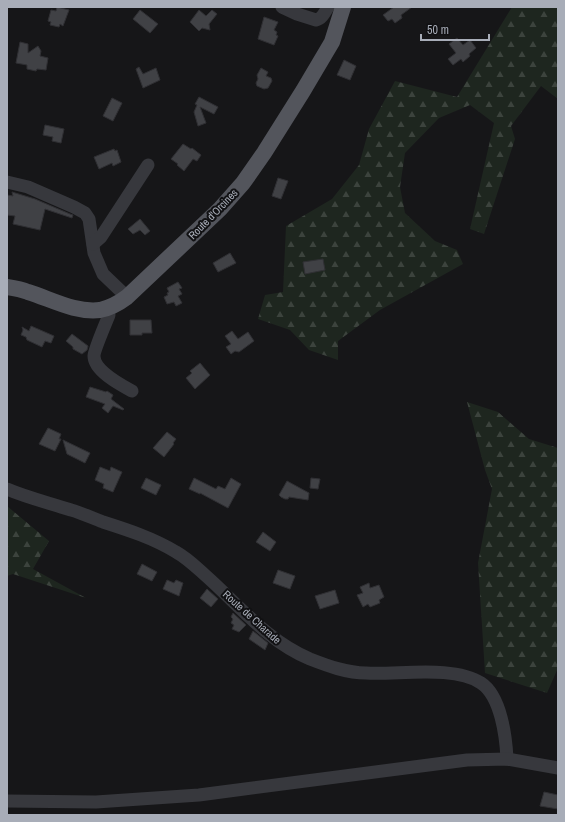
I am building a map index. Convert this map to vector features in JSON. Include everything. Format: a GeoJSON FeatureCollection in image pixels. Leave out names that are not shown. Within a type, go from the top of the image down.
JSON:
{"type":"FeatureCollection","features":[{"type":"Feature","properties":{"kind":"main road","name":"Route d'Orcines"},"geometry":{"type":"LineString","coordinates":[[7,287],[27,291],[75,308],[98,310],[108,308],[127,296],[220,209],[243,182],[264,153],[332,42],[343,7]]}},
{"type":"Feature","properties":{"kind":"street"},"geometry":{"type":"LineString","coordinates":[[282,7],[316,20],[320,19],[328,7]]}},
{"type":"Feature","properties":{"kind":"street"},"geometry":{"type":"LineString","coordinates":[[93,244],[101,237],[148,166]]}},
{"type":"Feature","properties":{"kind":"street"},"geometry":{"type":"LineString","coordinates":[[7,182],[28,187],[85,213],[89,219],[94,253],[103,274],[127,296]]}},
{"type":"Feature","properties":{"kind":"street"},"geometry":{"type":"LineString","coordinates":[[108,308],[109,315],[94,356],[98,367],[116,382],[132,391]]}},
{"type":"Feature","properties":{"kind":"street","name":"Route de Charade"},"geometry":{"type":"LineString","coordinates":[[7,489],[148,537],[176,551],[213,582],[263,630],[283,646],[310,659],[351,672],[386,674],[436,672],[452,673],[476,680],[483,684],[490,692],[498,708],[502,722],[507,759]]}},
{"type":"Feature","properties":{"kind":"street"},"geometry":{"type":"LineString","coordinates":[[7,801],[96,802],[165,798],[236,791],[442,762],[493,758],[558,768]]}},
{"type":"Feature","properties":{"kind":"green space"},"geometry":{"type":"Polygon","coordinates":[[[512,7],[558,7],[558,99],[541,86],[511,126],[515,139],[484,234],[470,229],[494,123],[470,105],[439,118],[405,153],[400,187],[405,213],[435,241],[457,250],[463,264],[380,310],[338,341],[338,360],[309,350],[290,330],[258,319],[265,295],[283,292],[286,226],[332,199],[359,165],[369,129],[395,81],[457,97],[512,7]]]}},
{"type":"Feature","properties":{"kind":"green space"},"geometry":{"type":"Polygon","coordinates":[[[467,402],[498,412],[529,439],[558,448],[558,668],[547,693],[485,673],[478,563],[492,489],[485,470],[467,402]]]}},
{"type":"Feature","properties":{"kind":"green space"},"geometry":{"type":"Polygon","coordinates":[[[7,506],[49,541],[33,569],[86,598],[13,574],[7,576],[7,506]]]}},
{"type":"Feature","properties":{"kind":"building"},"geometry":{"type":"Polygon","coordinates":[[[57,7],[69,10],[63,26],[60,24],[59,27],[50,25],[51,22],[48,21],[51,10],[56,11],[57,7]]]}},
{"type":"Feature","properties":{"kind":"building"},"geometry":{"type":"Polygon","coordinates":[[[394,7],[412,7],[401,15],[402,18],[395,23],[392,19],[388,21],[383,15],[394,7]]]}},
{"type":"Feature","properties":{"kind":"building"},"geometry":{"type":"Polygon","coordinates":[[[140,10],[158,24],[150,33],[133,19],[140,10]]]}},
{"type":"Feature","properties":{"kind":"building"},"geometry":{"type":"Polygon","coordinates":[[[199,10],[206,16],[212,10],[217,14],[209,24],[210,30],[202,28],[199,31],[190,22],[199,10]]]}},
{"type":"Feature","properties":{"kind":"building"},"geometry":{"type":"Polygon","coordinates":[[[264,17],[278,22],[274,30],[277,32],[276,35],[278,36],[274,45],[258,39],[264,17]]]}},
{"type":"Feature","properties":{"kind":"building"},"geometry":{"type":"Polygon","coordinates":[[[457,38],[463,45],[470,40],[476,48],[463,62],[461,59],[453,65],[448,59],[456,53],[449,44],[457,38]]]}},
{"type":"Feature","properties":{"kind":"building"},"geometry":{"type":"Polygon","coordinates":[[[20,42],[28,44],[28,53],[38,46],[41,51],[40,56],[48,58],[46,70],[37,69],[36,71],[27,69],[27,65],[16,63],[20,42]]]}},
{"type":"Feature","properties":{"kind":"building"},"geometry":{"type":"Polygon","coordinates":[[[344,60],[356,66],[350,80],[337,75],[344,60]]]}},
{"type":"Feature","properties":{"kind":"building"},"geometry":{"type":"Polygon","coordinates":[[[139,67],[143,74],[156,68],[160,80],[143,88],[136,69],[139,67]]]}},
{"type":"Feature","properties":{"kind":"building"},"geometry":{"type":"Polygon","coordinates":[[[261,68],[268,72],[266,76],[271,78],[272,81],[268,88],[264,89],[257,86],[256,83],[258,79],[257,75],[261,68]]]}},
{"type":"Feature","properties":{"kind":"building"},"geometry":{"type":"Polygon","coordinates":[[[199,97],[218,107],[214,114],[200,107],[206,123],[198,126],[194,112],[197,105],[195,104],[199,97]]]}},
{"type":"Feature","properties":{"kind":"building"},"geometry":{"type":"Polygon","coordinates":[[[112,98],[122,103],[113,121],[103,116],[112,98]]]}},
{"type":"Feature","properties":{"kind":"building"},"geometry":{"type":"Polygon","coordinates":[[[45,125],[64,129],[61,143],[52,141],[53,137],[43,135],[45,125]]]}},
{"type":"Feature","properties":{"kind":"building"},"geometry":{"type":"Polygon","coordinates":[[[183,144],[191,149],[192,148],[201,155],[197,161],[193,159],[184,171],[171,159],[183,144]]]}},
{"type":"Feature","properties":{"kind":"building"},"geometry":{"type":"Polygon","coordinates":[[[114,149],[115,151],[117,150],[121,162],[113,166],[112,163],[99,169],[94,157],[114,149]]]}},
{"type":"Feature","properties":{"kind":"building"},"geometry":{"type":"Polygon","coordinates":[[[278,178],[288,181],[281,199],[272,196],[278,178]]]}},
{"type":"Feature","properties":{"kind":"building"},"geometry":{"type":"Polygon","coordinates":[[[12,192],[35,199],[73,215],[72,218],[45,209],[40,230],[13,224],[15,216],[7,215],[7,195],[13,196],[12,192]]]}},
{"type":"Feature","properties":{"kind":"building"},"geometry":{"type":"Polygon","coordinates":[[[140,219],[150,231],[145,235],[140,230],[133,234],[128,229],[140,219]]]}},
{"type":"Feature","properties":{"kind":"building"},"geometry":{"type":"Polygon","coordinates":[[[230,253],[236,263],[218,272],[213,263],[230,253]]]}},
{"type":"Feature","properties":{"kind":"building"},"geometry":{"type":"Polygon","coordinates":[[[323,259],[325,270],[305,274],[303,262],[323,259]]]}},
{"type":"Feature","properties":{"kind":"building"},"geometry":{"type":"Polygon","coordinates":[[[178,282],[182,288],[179,289],[182,294],[178,296],[182,303],[176,306],[174,302],[167,304],[164,297],[168,295],[167,293],[169,292],[167,288],[178,282]]]}},
{"type":"Feature","properties":{"kind":"building"},"geometry":{"type":"Polygon","coordinates":[[[130,320],[151,320],[152,333],[130,335],[130,320]]]}},
{"type":"Feature","properties":{"kind":"building"},"geometry":{"type":"Polygon","coordinates":[[[31,326],[54,336],[51,343],[45,341],[42,347],[27,340],[26,337],[21,335],[23,330],[22,327],[29,331],[31,326]]]}},
{"type":"Feature","properties":{"kind":"building"},"geometry":{"type":"Polygon","coordinates":[[[232,331],[238,339],[248,332],[254,341],[239,352],[235,351],[231,354],[226,347],[231,344],[225,336],[232,331]]]}},
{"type":"Feature","properties":{"kind":"building"},"geometry":{"type":"Polygon","coordinates":[[[72,334],[88,346],[87,350],[82,354],[73,349],[73,347],[66,341],[72,334]]]}},
{"type":"Feature","properties":{"kind":"building"},"geometry":{"type":"Polygon","coordinates":[[[200,363],[210,375],[195,389],[186,378],[192,373],[190,371],[200,363]]]}},
{"type":"Feature","properties":{"kind":"building"},"geometry":{"type":"Polygon","coordinates":[[[90,387],[106,392],[107,391],[113,395],[111,399],[124,409],[123,410],[113,406],[108,413],[102,408],[105,404],[86,397],[90,387]]]}},
{"type":"Feature","properties":{"kind":"building"},"geometry":{"type":"Polygon","coordinates":[[[48,428],[61,434],[59,439],[61,439],[55,451],[39,444],[48,428]]]}},
{"type":"Feature","properties":{"kind":"building"},"geometry":{"type":"Polygon","coordinates":[[[167,432],[176,439],[164,457],[153,448],[167,432]]]}},
{"type":"Feature","properties":{"kind":"building"},"geometry":{"type":"Polygon","coordinates":[[[63,440],[90,453],[85,463],[67,454],[63,440]]]}},
{"type":"Feature","properties":{"kind":"building"},"geometry":{"type":"Polygon","coordinates":[[[100,467],[110,471],[111,467],[122,472],[113,492],[103,488],[104,484],[95,480],[100,467]]]}},
{"type":"Feature","properties":{"kind":"building"},"geometry":{"type":"Polygon","coordinates":[[[146,478],[161,485],[156,495],[141,488],[146,478]]]}},
{"type":"Feature","properties":{"kind":"building"},"geometry":{"type":"Polygon","coordinates":[[[194,478],[216,489],[218,486],[225,489],[231,478],[241,484],[228,508],[200,493],[189,489],[194,478]]]}},
{"type":"Feature","properties":{"kind":"building"},"geometry":{"type":"Polygon","coordinates":[[[311,478],[320,479],[318,489],[310,488],[311,478]]]}},
{"type":"Feature","properties":{"kind":"building"},"geometry":{"type":"Polygon","coordinates":[[[287,481],[309,493],[308,500],[289,497],[288,499],[285,499],[281,497],[279,495],[287,481]]]}},
{"type":"Feature","properties":{"kind":"building"},"geometry":{"type":"Polygon","coordinates":[[[263,532],[276,542],[270,551],[256,542],[263,532]]]}},
{"type":"Feature","properties":{"kind":"building"},"geometry":{"type":"Polygon","coordinates":[[[142,564],[157,572],[152,581],[137,574],[142,564]]]}},
{"type":"Feature","properties":{"kind":"building"},"geometry":{"type":"Polygon","coordinates":[[[278,570],[295,576],[290,589],[273,583],[278,570]]]}},
{"type":"Feature","properties":{"kind":"building"},"geometry":{"type":"Polygon","coordinates":[[[167,580],[174,583],[176,580],[183,583],[179,596],[163,589],[167,580]]]}},
{"type":"Feature","properties":{"kind":"building"},"geometry":{"type":"Polygon","coordinates":[[[369,583],[370,588],[379,585],[384,597],[379,600],[380,603],[370,607],[368,604],[363,607],[357,595],[363,593],[360,587],[369,583]]]}},
{"type":"Feature","properties":{"kind":"building"},"geometry":{"type":"Polygon","coordinates":[[[207,589],[218,599],[211,607],[200,598],[207,589]]]}},
{"type":"Feature","properties":{"kind":"building"},"geometry":{"type":"Polygon","coordinates":[[[335,590],[339,603],[320,609],[315,596],[335,590]]]}},
{"type":"Feature","properties":{"kind":"building"},"geometry":{"type":"Polygon","coordinates":[[[233,613],[246,625],[239,632],[232,629],[234,625],[231,623],[233,619],[231,617],[233,613]]]}},
{"type":"Feature","properties":{"kind":"building"},"geometry":{"type":"Polygon","coordinates":[[[253,631],[268,643],[265,650],[249,639],[253,631]]]}},
{"type":"Feature","properties":{"kind":"building"},"geometry":{"type":"Polygon","coordinates":[[[544,792],[558,795],[558,809],[540,806],[544,792]]]}}]}
